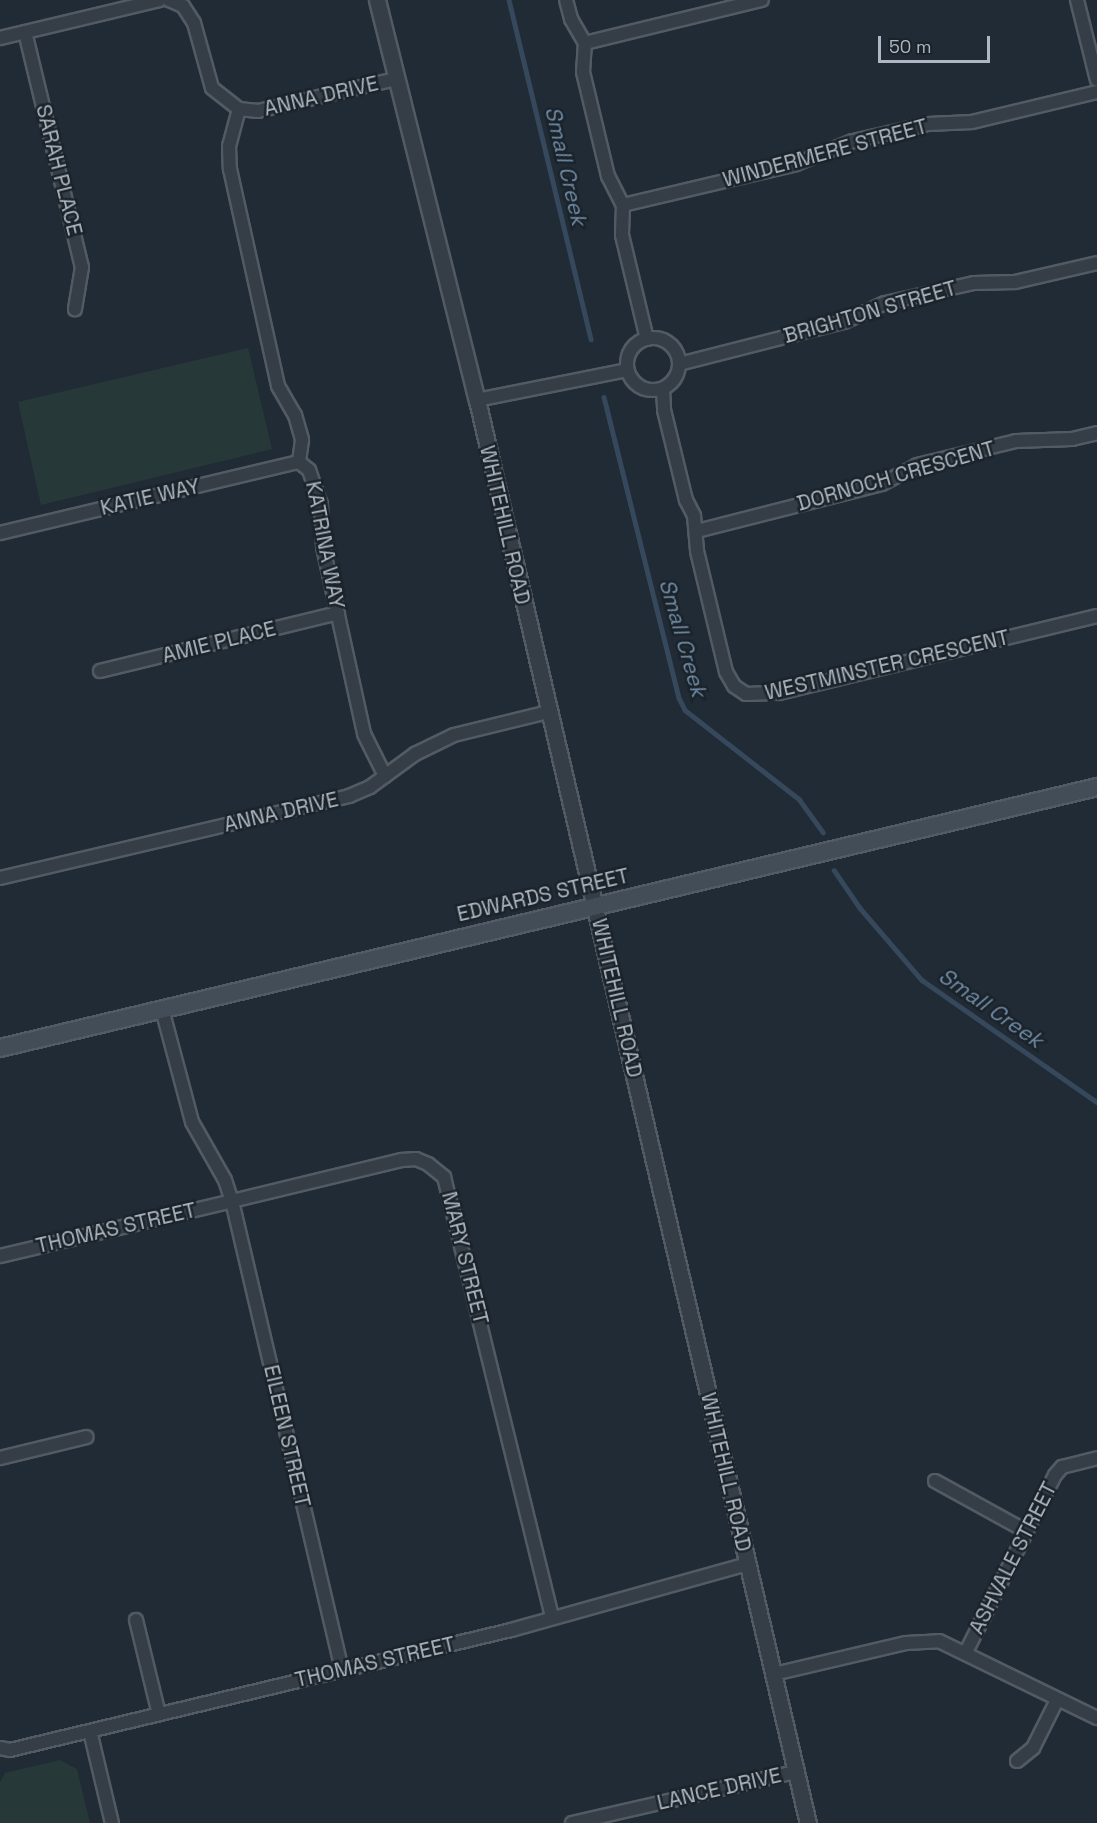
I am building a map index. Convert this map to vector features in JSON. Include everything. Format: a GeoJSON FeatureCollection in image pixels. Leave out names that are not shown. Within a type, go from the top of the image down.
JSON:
{"type":"FeatureCollection","features":[{"type":"Feature","properties":{"kind":"main road","name":"EDWARDS STREET"},"geometry":{"type":"LineString","coordinates":[[0,1048],[1097,787]]}},
{"type":"Feature","properties":{"kind":"street","name":"ANNA DRIVE"},"geometry":{"type":"LineString","coordinates":[[0,38],[169,0],[183,6],[194,23],[212,88],[239,109],[258,111],[396,79]]}},
{"type":"Feature","properties":{"kind":"street","name":"WHITEHILL ROAD"},"geometry":{"type":"LineString","coordinates":[[377,0],[477,400],[808,1823]]}},
{"type":"Feature","properties":{"kind":"street"},"geometry":{"type":"LineString","coordinates":[[566,0],[571,19],[585,43],[583,72],[608,176],[623,205],[622,235],[647,339]]}},
{"type":"Feature","properties":{"kind":"street"},"geometry":{"type":"LineString","coordinates":[[585,43],[762,0]]}},
{"type":"Feature","properties":{"kind":"street"},"geometry":{"type":"LineString","coordinates":[[1077,0],[1097,80]]}},
{"type":"Feature","properties":{"kind":"street","name":"SARAH PLACE"},"geometry":{"type":"LineString","coordinates":[[25,32],[82,267],[75,309]]}},
{"type":"Feature","properties":{"kind":"street","name":"WINDERMERE STREET"},"geometry":{"type":"LineString","coordinates":[[623,205],[796,164],[853,141],[928,124],[972,122],[1097,92]]}},
{"type":"Feature","properties":{"kind":"street","name":"KATRINA WAY"},"geometry":{"type":"LineString","coordinates":[[239,109],[228,158],[278,386],[295,415],[302,440],[299,462],[309,470],[321,504],[323,547],[364,734],[385,776]]}},
{"type":"Feature","properties":{"kind":"street","name":"BRIGHTON STREET"},"geometry":{"type":"LineString","coordinates":[[679,364],[844,322],[885,303],[974,283],[1015,282],[1097,263]]}},
{"type":"Feature","properties":{"kind":"street"},"geometry":{"type":"LineString","coordinates":[[647,339],[668,343],[679,364],[674,379],[663,389],[645,389],[630,379],[627,370],[631,349],[647,339]]}},
{"type":"Feature","properties":{"kind":"street"},"geometry":{"type":"LineString","coordinates":[[477,400],[627,370]]}},
{"type":"Feature","properties":{"kind":"street","name":"WESTMINSTER CRESCENT"},"geometry":{"type":"LineString","coordinates":[[663,389],[664,410],[697,531],[697,551],[726,672],[734,686],[746,694],[779,693],[1097,616]]}},
{"type":"Feature","properties":{"kind":"street","name":"DORNOCH CRESCENT"},"geometry":{"type":"LineString","coordinates":[[697,531],[882,484],[917,465],[1016,441],[1072,439],[1097,433]]}},
{"type":"Feature","properties":{"kind":"street","name":"KATIE WAY"},"geometry":{"type":"LineString","coordinates":[[0,533],[299,462]]}},
{"type":"Feature","properties":{"kind":"street","name":"AMIE PLACE"},"geometry":{"type":"LineString","coordinates":[[100,671],[338,614]]}},
{"type":"Feature","properties":{"kind":"street","name":"ANNA DRIVE"},"geometry":{"type":"LineString","coordinates":[[0,878],[349,796],[385,776],[415,754],[454,735],[548,712]]}},
{"type":"Feature","properties":{"kind":"street"},"geometry":{"type":"LineString","coordinates":[[162,1009],[192,1122],[225,1180],[232,1201]]}},
{"type":"Feature","properties":{"kind":"street","name":"MARY STREET"},"geometry":{"type":"LineString","coordinates":[[232,1201],[416,1159],[428,1164],[444,1177],[552,1616]]}},
{"type":"Feature","properties":{"kind":"street","name":"THOMAS STREET"},"geometry":{"type":"LineString","coordinates":[[0,1256],[232,1201]]}},
{"type":"Feature","properties":{"kind":"street","name":"EILEEN STREET"},"geometry":{"type":"LineString","coordinates":[[232,1201],[342,1670]]}},
{"type":"Feature","properties":{"kind":"street"},"geometry":{"type":"LineString","coordinates":[[0,1458],[87,1437]]}},
{"type":"Feature","properties":{"kind":"street","name":"ASHVALE STREET"},"geometry":{"type":"LineString","coordinates":[[966,1652],[1024,1530],[1062,1467],[1097,1458]]}},
{"type":"Feature","properties":{"kind":"street"},"geometry":{"type":"LineString","coordinates":[[935,1480],[1024,1530]]}},
{"type":"Feature","properties":{"kind":"street","name":"THOMAS STREET"},"geometry":{"type":"LineString","coordinates":[[0,1749],[9,1750],[511,1630],[552,1616],[747,1564]]}},
{"type":"Feature","properties":{"kind":"street"},"geometry":{"type":"LineString","coordinates":[[136,1620],[159,1714]]}},
{"type":"Feature","properties":{"kind":"street"},"geometry":{"type":"LineString","coordinates":[[774,1674],[906,1643],[939,1641],[966,1652],[1097,1718]]}},
{"type":"Feature","properties":{"kind":"street"},"geometry":{"type":"LineString","coordinates":[[1017,1761],[1033,1748],[1058,1700]]}},
{"type":"Feature","properties":{"kind":"street"},"geometry":{"type":"LineString","coordinates":[[90,1731],[112,1823]]}},
{"type":"Feature","properties":{"kind":"street","name":"LANCE DRIVE"},"geometry":{"type":"LineString","coordinates":[[572,1823],[795,1772]]}},
{"type":"Feature","properties":{"kind":"green space"},"geometry":{"type":"Polygon","coordinates":[[[248,348],[272,449],[41,505],[18,402],[248,348]]]}},
{"type":"Feature","properties":{"kind":"green space"},"geometry":{"type":"Polygon","coordinates":[[[60,1760],[77,1769],[90,1823],[0,1823],[0,1782],[5,1773],[60,1760]]]}},
{"type":"Feature","properties":{"kind":"waterway","name":"Small Creek"},"geometry":{"type":"LineString","coordinates":[[509,0],[591,339]]}},
{"type":"Feature","properties":{"kind":"waterway","name":"Small Creek"},"geometry":{"type":"LineString","coordinates":[[604,397],[679,698],[685,710],[799,799],[823,832]]}},
{"type":"Feature","properties":{"kind":"waterway","name":"Small Creek"},"geometry":{"type":"LineString","coordinates":[[834,870],[860,908],[922,980],[1097,1102]]}}]}
